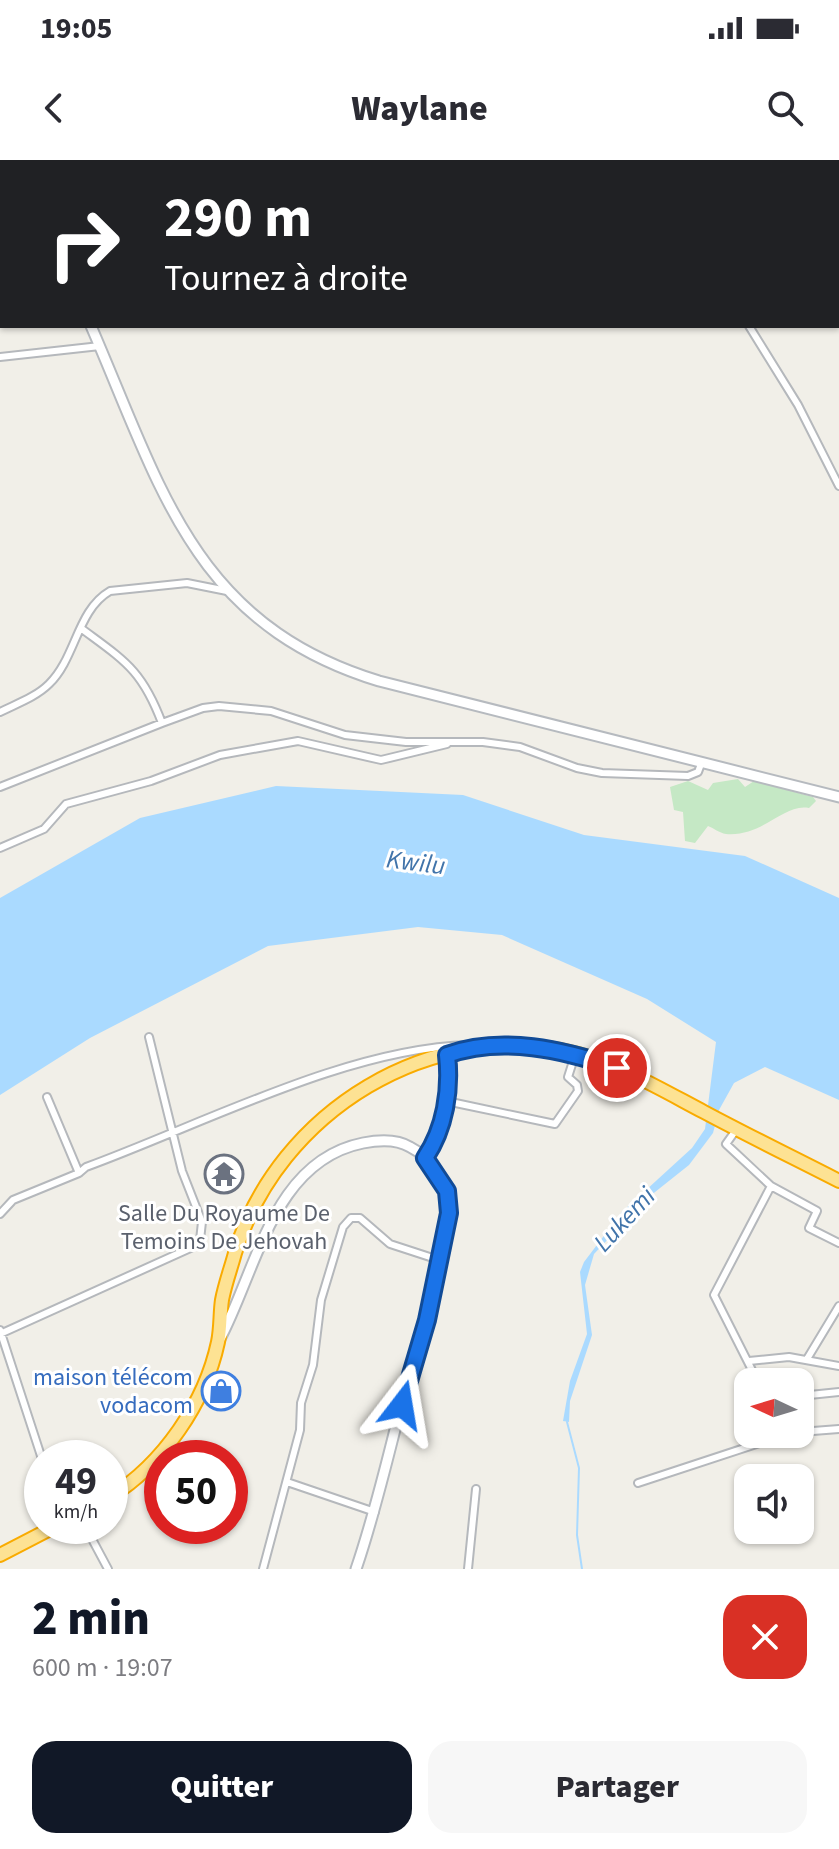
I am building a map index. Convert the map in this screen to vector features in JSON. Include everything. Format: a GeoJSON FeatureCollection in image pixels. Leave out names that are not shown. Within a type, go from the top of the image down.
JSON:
{"type":"FeatureCollection","features":[{"type":"Feature","properties":{"kind":"highway"},"geometry":{"type":"LineString","coordinates":[[128,1486],[176,1435],[199,1394],[218,1343],[222,1301],[241,1234],[280,1162],[319,1121],[361,1088],[410,1065],[447,1055],[514,1046],[576,1053],[675,1096],[839,1181]]}},
{"type":"Feature","properties":{"kind":"highway"},"geometry":{"type":"LineString","coordinates":[[0,1555],[24,1543]]}},
{"type":"Feature","properties":{"kind":"main road"},"geometry":{"type":"LineString","coordinates":[[92,328],[180,528],[227,591],[282,638],[351,673],[839,797]]}},
{"type":"Feature","properties":{"kind":"main road"},"geometry":{"type":"LineString","coordinates":[[218,1343],[259,1249],[295,1181],[343,1147],[378,1140],[409,1146],[425,1158],[447,1191],[449,1213],[375,1512],[356,1569]]}},
{"type":"Feature","properties":{"kind":"street"},"geometry":{"type":"LineString","coordinates":[[750,328],[798,405],[839,486]]}},
{"type":"Feature","properties":{"kind":"street"},"geometry":{"type":"LineString","coordinates":[[0,357],[100,346]]}},
{"type":"Feature","properties":{"kind":"street"},"geometry":{"type":"LineString","coordinates":[[0,712],[50,684],[101,596],[110,591],[187,583],[227,591]]}},
{"type":"Feature","properties":{"kind":"street"},"geometry":{"type":"LineString","coordinates":[[82,629],[142,678],[162,723]]}},
{"type":"Feature","properties":{"kind":"street"},"geometry":{"type":"LineString","coordinates":[[0,787],[162,723],[203,708],[219,706],[271,711],[345,735],[406,742],[451,741],[520,747],[577,768],[602,773],[688,776],[698,772],[701,764]]}},
{"type":"Feature","properties":{"kind":"street"},"geometry":{"type":"LineString","coordinates":[[0,848],[44,829],[66,804],[151,781],[169,771],[220,755],[298,741],[381,760],[451,741]]}},
{"type":"Feature","properties":{"kind":"street"},"geometry":{"type":"LineString","coordinates":[[36,1440],[0,1332],[195,1246],[200,1240],[202,1222],[172,1135],[149,1037]]}},
{"type":"Feature","properties":{"kind":"street"},"geometry":{"type":"LineString","coordinates":[[0,1214],[13,1200],[79,1173],[86,1167],[275,1094],[390,1055],[457,1045],[514,1046]]}},
{"type":"Feature","properties":{"kind":"street"},"geometry":{"type":"LineString","coordinates":[[446,1101],[555,1124],[578,1091],[577,1085],[568,1077],[576,1053]]}},
{"type":"Feature","properties":{"kind":"street"},"geometry":{"type":"LineString","coordinates":[[425,1158],[436,1139],[446,1101],[447,1055]]}},
{"type":"Feature","properties":{"kind":"street"},"geometry":{"type":"LineString","coordinates":[[47,1097],[79,1173]]}},
{"type":"Feature","properties":{"kind":"street"},"geometry":{"type":"LineString","coordinates":[[735,1129],[726,1144],[771,1186],[817,1211],[809,1228],[839,1243]]}},
{"type":"Feature","properties":{"kind":"street"},"geometry":{"type":"LineString","coordinates":[[752,1368],[714,1295],[771,1186]]}},
{"type":"Feature","properties":{"kind":"street"},"geometry":{"type":"LineString","coordinates":[[263,1569],[300,1430],[301,1403],[313,1365],[321,1300],[343,1227],[351,1218],[360,1218],[390,1244],[439,1260]]}},
{"type":"Feature","properties":{"kind":"street"},"geometry":{"type":"LineString","coordinates":[[807,1359],[839,1306]]}},
{"type":"Feature","properties":{"kind":"street"},"geometry":{"type":"LineString","coordinates":[[749,1361],[772,1356],[839,1366]]}},
{"type":"Feature","properties":{"kind":"street"},"geometry":{"type":"LineString","coordinates":[[814,1395],[839,1392]]}},
{"type":"Feature","properties":{"kind":"street"},"geometry":{"type":"LineString","coordinates":[[814,1431],[839,1429]]}},
{"type":"Feature","properties":{"kind":"street"},"geometry":{"type":"LineString","coordinates":[[638,1483],[741,1448]]}},
{"type":"Feature","properties":{"kind":"street"},"geometry":{"type":"LineString","coordinates":[[287,1482],[375,1512]]}},
{"type":"Feature","properties":{"kind":"street"},"geometry":{"type":"LineString","coordinates":[[468,1569],[476,1489]]}},
{"type":"Feature","properties":{"kind":"street"},"geometry":{"type":"LineString","coordinates":[[95,1544],[108,1569]]}},
{"type":"Feature","properties":{"kind":"green space"},"geometry":{"type":"Polygon","coordinates":[[[738,779],[745,787],[754,781],[813,797],[816,801],[809,808],[791,810],[739,834],[721,833],[708,826],[695,843],[685,841],[683,812],[674,810],[670,787],[688,781],[708,790],[713,783],[738,779]]]}},
{"type":"Feature","properties":{"kind":"water","name":"Kwilu"},"geometry":{"type":"Polygon","coordinates":[[[276,786],[463,795],[584,835],[745,856],[839,898],[839,1100],[765,1067],[734,1083],[719,1110],[713,1133],[689,1165],[645,1200],[594,1254],[585,1285],[592,1335],[570,1401],[569,1422],[563,1421],[570,1381],[587,1334],[580,1272],[584,1262],[622,1212],[692,1148],[705,1129],[716,1042],[647,999],[502,935],[418,927],[268,946],[90,1038],[0,1095],[0,898],[140,818],[276,786]]]}},
{"type":"Feature","properties":{"kind":"waterway","name":"Lukemi"},"geometry":{"type":"LineString","coordinates":[[567,1422],[579,1468],[577,1535],[582,1569]]}},
{"type":"Feature","properties":{"kind":"place","name":"Salle Du Royaume De Temoins De Jehovah"},"geometry":{"type":"Point","coordinates":[224,1174]}},
{"type":"Feature","properties":{"kind":"place","name":"maison télécom vodacom"},"geometry":{"type":"Point","coordinates":[221,1391]}},
{"type":"Feature","properties":{"kind":"route"},"geometry":{"type":"LineString","coordinates":[[402,1405],[427,1320],[449,1213],[447,1191],[439,1174],[425,1158],[436,1139],[446,1101],[447,1055],[514,1046],[576,1053],[617,1068]]}}]}
